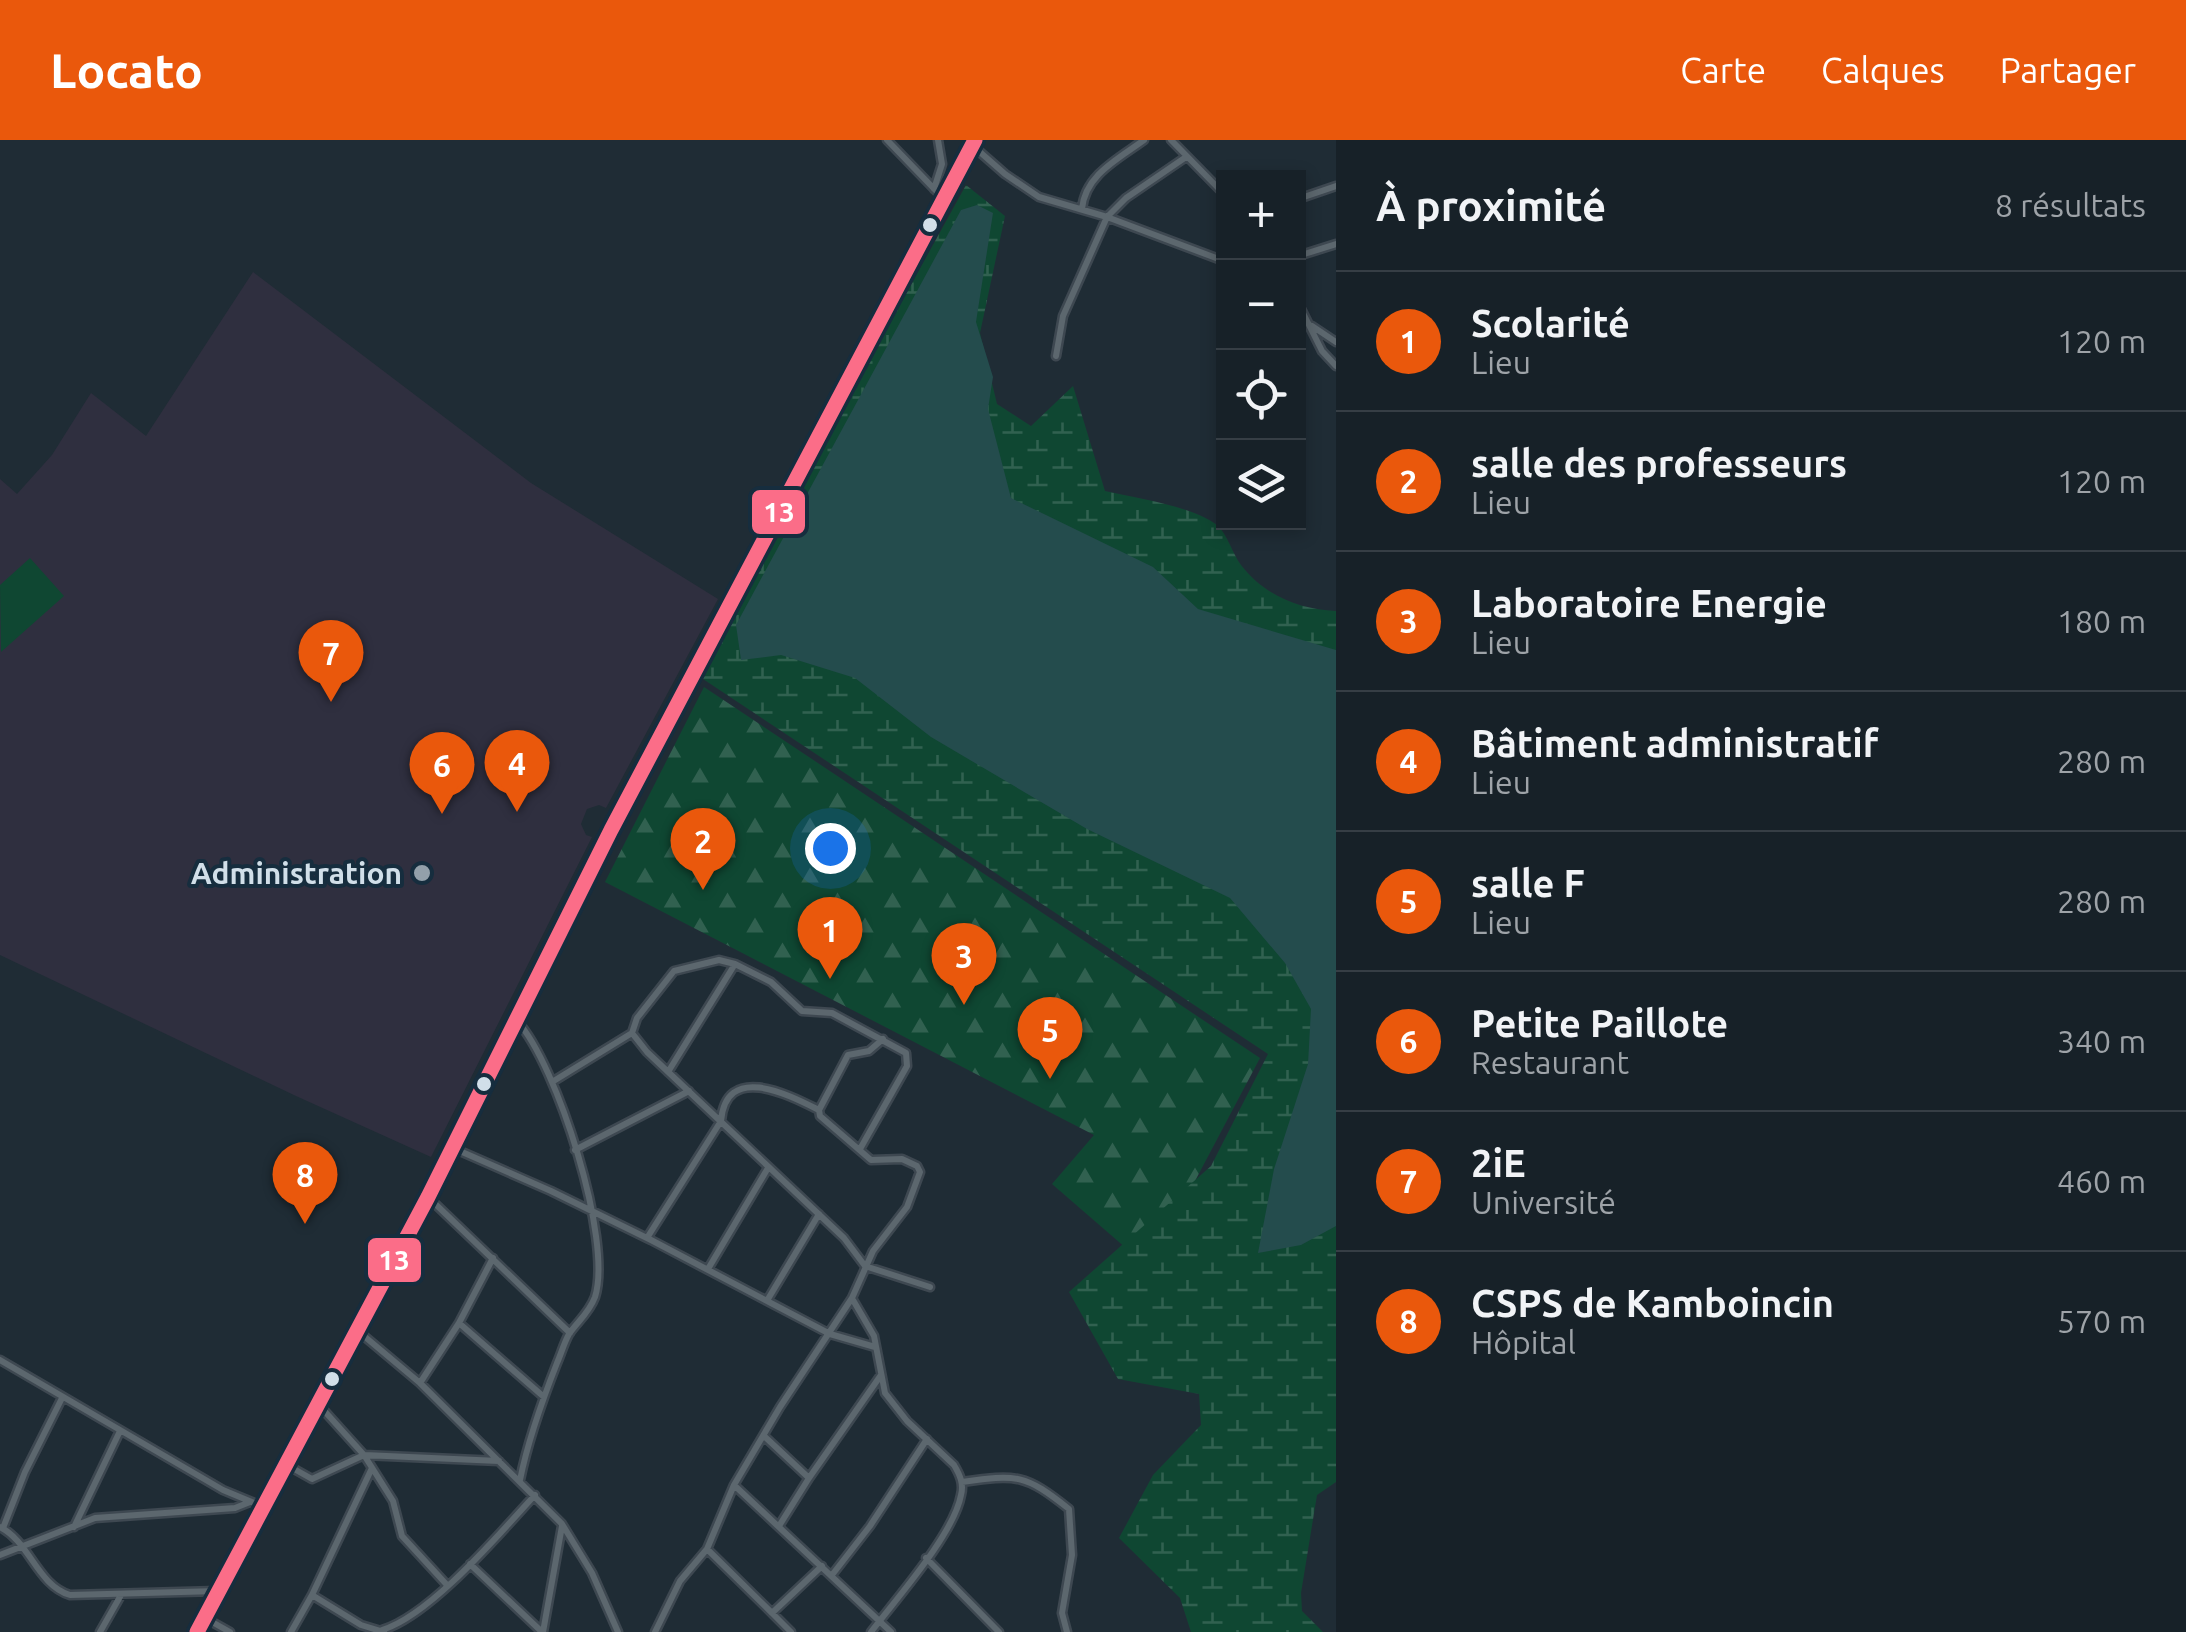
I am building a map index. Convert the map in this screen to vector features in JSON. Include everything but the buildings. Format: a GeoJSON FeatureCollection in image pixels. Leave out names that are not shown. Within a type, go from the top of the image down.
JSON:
{"type":"FeatureCollection","features":[{"type":"Feature","properties":{"kind":"main road"},"geometry":{"type":"LineString","coordinates":[[197,1632],[428,1198],[620,813],[973,143]]}},
{"type":"Feature","properties":{"kind":"street"},"geometry":{"type":"LineString","coordinates":[[887,140],[944,199]]}},
{"type":"Feature","properties":{"kind":"street"},"geometry":{"type":"LineString","coordinates":[[934,189],[942,164],[938,140]]}},
{"type":"Feature","properties":{"kind":"street"},"geometry":{"type":"LineString","coordinates":[[1082,209],[1084,192],[1094,178],[1144,140]]}},
{"type":"Feature","properties":{"kind":"street"},"geometry":{"type":"LineString","coordinates":[[1171,140],[1216,186]]}},
{"type":"Feature","properties":{"kind":"street"},"geometry":{"type":"LineString","coordinates":[[973,143],[1005,174],[1039,197],[1107,217],[1221,260]]}},
{"type":"Feature","properties":{"kind":"street"},"geometry":{"type":"LineString","coordinates":[[1056,356],[1063,316],[1107,217],[1126,198],[1186,156]]}},
{"type":"Feature","properties":{"kind":"street"},"geometry":{"type":"LineString","coordinates":[[1306,196],[1336,186]]}},
{"type":"Feature","properties":{"kind":"street"},"geometry":{"type":"LineString","coordinates":[[1306,253],[1336,244]]}},
{"type":"Feature","properties":{"kind":"street"},"geometry":{"type":"LineString","coordinates":[[1306,317],[1322,351],[1336,366]]}},
{"type":"Feature","properties":{"kind":"street"},"geometry":{"type":"LineString","coordinates":[[1310,324],[1336,342]]}},
{"type":"Feature","properties":{"kind":"street"},"geometry":{"type":"LineString","coordinates":[[552,1082],[632,1034],[637,1018],[674,971],[719,960],[770,982],[802,1012],[832,1013],[906,1052],[907,1066],[860,1149]]}},
{"type":"Feature","properties":{"kind":"street"},"geometry":{"type":"LineString","coordinates":[[668,1072],[735,964]]}},
{"type":"Feature","properties":{"kind":"street"},"geometry":{"type":"LineString","coordinates":[[516,1020],[530,1035],[552,1082],[575,1150],[600,1255],[596,1294],[581,1323],[570,1333],[544,1397],[520,1480]]}},
{"type":"Feature","properties":{"kind":"street"},"geometry":{"type":"LineString","coordinates":[[632,1034],[819,1214],[865,1266],[930,1287]]}},
{"type":"Feature","properties":{"kind":"street"},"geometry":{"type":"LineString","coordinates":[[655,1632],[680,1581],[707,1550],[734,1485],[852,1298],[865,1266],[907,1207],[920,1172],[917,1166],[902,1159],[874,1161],[820,1116],[818,1110],[845,1059],[869,1051],[883,1039]]}},
{"type":"Feature","properties":{"kind":"street"},"geometry":{"type":"LineString","coordinates":[[647,1238],[721,1120],[733,1094],[751,1087],[773,1089],[818,1110]]}},
{"type":"Feature","properties":{"kind":"street"},"geometry":{"type":"LineString","coordinates":[[575,1150],[690,1091]]}},
{"type":"Feature","properties":{"kind":"street"},"geometry":{"type":"LineString","coordinates":[[453,1148],[647,1238],[768,1298],[830,1334],[875,1347]]}},
{"type":"Feature","properties":{"kind":"street"},"geometry":{"type":"LineString","coordinates":[[708,1270],[768,1168]]}},
{"type":"Feature","properties":{"kind":"street"},"geometry":{"type":"LineString","coordinates":[[428,1198],[570,1333]]}},
{"type":"Feature","properties":{"kind":"street"},"geometry":{"type":"LineString","coordinates":[[768,1298],[819,1214]]}},
{"type":"Feature","properties":{"kind":"street"},"geometry":{"type":"LineString","coordinates":[[420,1384],[459,1323],[492,1258]]}},
{"type":"Feature","properties":{"kind":"street"},"geometry":{"type":"LineString","coordinates":[[852,1298],[854,1307],[872,1330],[885,1393],[954,1466],[962,1482],[954,1518],[870,1632]]}},
{"type":"Feature","properties":{"kind":"street"},"geometry":{"type":"LineString","coordinates":[[459,1323],[544,1397]]}},
{"type":"Feature","properties":{"kind":"street"},"geometry":{"type":"LineString","coordinates":[[357,1330],[420,1384],[562,1524],[586,1561],[618,1632]]}},
{"type":"Feature","properties":{"kind":"street"},"geometry":{"type":"LineString","coordinates":[[0,1360],[223,1490],[265,1508]]}},
{"type":"Feature","properties":{"kind":"street"},"geometry":{"type":"LineString","coordinates":[[779,1526],[881,1374]]}},
{"type":"Feature","properties":{"kind":"street"},"geometry":{"type":"LineString","coordinates":[[62,1398],[2,1527],[15,1535],[59,1592],[121,1595],[219,1591]]}},
{"type":"Feature","properties":{"kind":"street"},"geometry":{"type":"LineString","coordinates":[[318,1405],[373,1466],[393,1502],[402,1536],[446,1585]]}},
{"type":"Feature","properties":{"kind":"street"},"geometry":{"type":"LineString","coordinates":[[73,1528],[120,1431]]}},
{"type":"Feature","properties":{"kind":"street"},"geometry":{"type":"LineString","coordinates":[[764,1436],[809,1478]]}},
{"type":"Feature","properties":{"kind":"street"},"geometry":{"type":"LineString","coordinates":[[832,1575],[928,1439]]}},
{"type":"Feature","properties":{"kind":"street"},"geometry":{"type":"LineString","coordinates":[[287,1465],[306,1477],[318,1478],[364,1455],[500,1461]]}},
{"type":"Feature","properties":{"kind":"street"},"geometry":{"type":"LineString","coordinates":[[291,1632],[373,1466]]}},
{"type":"Feature","properties":{"kind":"street"},"geometry":{"type":"LineString","coordinates":[[962,1482],[1020,1478],[1032,1481],[1069,1509],[1072,1554],[1062,1612],[1067,1632]]}},
{"type":"Feature","properties":{"kind":"street"},"geometry":{"type":"LineString","coordinates":[[734,1485],[890,1632]]}},
{"type":"Feature","properties":{"kind":"street"},"geometry":{"type":"LineString","coordinates":[[312,1595],[361,1625],[382,1631],[410,1619],[470,1564],[535,1495]]}},
{"type":"Feature","properties":{"kind":"street"},"geometry":{"type":"LineString","coordinates":[[0,1555],[95,1518],[235,1508],[250,1501]]}},
{"type":"Feature","properties":{"kind":"street"},"geometry":{"type":"LineString","coordinates":[[542,1632],[562,1524]]}},
{"type":"Feature","properties":{"kind":"street"},"geometry":{"type":"LineString","coordinates":[[707,1550],[791,1632]]}},
{"type":"Feature","properties":{"kind":"street"},"geometry":{"type":"LineString","coordinates":[[926,1558],[999,1632]]}},
{"type":"Feature","properties":{"kind":"street"},"geometry":{"type":"LineString","coordinates":[[470,1564],[542,1632]]}},
{"type":"Feature","properties":{"kind":"street"},"geometry":{"type":"LineString","coordinates":[[772,1613],[822,1566]]}},
{"type":"Feature","properties":{"kind":"street"},"geometry":{"type":"LineString","coordinates":[[100,1632],[121,1595]]}},
{"type":"Feature","properties":{"kind":"street"},"geometry":{"type":"LineString","coordinates":[[205,1618],[230,1632]]}},
{"type":"Feature","properties":{"kind":"shaded area"},"geometry":{"type":"Polygon","coordinates":[[[977,205],[993,213],[976,322],[993,377],[988,409],[1011,498],[1153,567],[1198,609],[1336,650],[1336,1226],[1301,1245],[1258,1253],[1274,1169],[1308,1064],[1311,1009],[1285,963],[1230,898],[1087,829],[931,737],[855,678],[781,655],[741,660],[736,625],[961,210],[977,205]]]}},
{"type":"Feature","properties":{"kind":"shaded area"},"geometry":{"type":"Polygon","coordinates":[[[253,272],[531,483],[718,599],[606,808],[599,805],[587,809],[581,824],[586,835],[592,837],[431,1157],[0,955],[0,479],[17,494],[52,455],[91,393],[146,436],[253,272]]]}},
{"type":"Feature","properties":{"kind":"green space"},"geometry":{"type":"Polygon","coordinates":[[[966,185],[1005,216],[980,333],[997,404],[1031,426],[1073,386],[1105,491],[1206,518],[1216,524],[1216,530],[1222,530],[1250,576],[1272,593],[1296,604],[1336,611],[1336,1482],[1317,1495],[1301,1593],[1302,1611],[1323,1632],[1191,1632],[1180,1598],[1119,1538],[1153,1475],[1201,1425],[1199,1394],[1118,1379],[1069,1292],[1211,1166],[1268,1054],[703,679],[853,390],[966,185]]]}},
{"type":"Feature","properties":{"kind":"green space"},"geometry":{"type":"Polygon","coordinates":[[[30,558],[64,596],[1,652],[0,585],[30,558]]]}},
{"type":"Feature","properties":{"kind":"green space"},"geometry":{"type":"Polygon","coordinates":[[[704,687],[1260,1058],[1149,1268],[1052,1184],[1094,1135],[605,882],[704,687]]]}},
{"type":"Feature","properties":{"kind":"transit line","name":"13"},"geometry":{"type":"LineString","coordinates":[[197,1632],[428,1197],[611,830],[975,140]]}},
{"type":"Feature","properties":{"kind":"place","name":"2iE"},"geometry":{"type":"Point","coordinates":[331,702]}},
{"type":"Feature","properties":{"kind":"place","name":"Bâtiment administratif"},"geometry":{"type":"Point","coordinates":[517,812]}},
{"type":"Feature","properties":{"kind":"place","name":"Petite Paillote"},"geometry":{"type":"Point","coordinates":[442,814]}},
{"type":"Feature","properties":{"kind":"place","name":"Administration"},"geometry":{"type":"Point","coordinates":[422,873]}},
{"type":"Feature","properties":{"kind":"place","name":"salle des professeurs"},"geometry":{"type":"Point","coordinates":[703,890]}},
{"type":"Feature","properties":{"kind":"place","name":"Scolarité"},"geometry":{"type":"Point","coordinates":[830,979]}},
{"type":"Feature","properties":{"kind":"place","name":"Laboratoire Energie"},"geometry":{"type":"Point","coordinates":[964,1005]}},
{"type":"Feature","properties":{"kind":"place","name":"salle F"},"geometry":{"type":"Point","coordinates":[1050,1079]}},
{"type":"Feature","properties":{"kind":"place","name":"CSPS de Kamboincin"},"geometry":{"type":"Point","coordinates":[305,1224]}}]}
